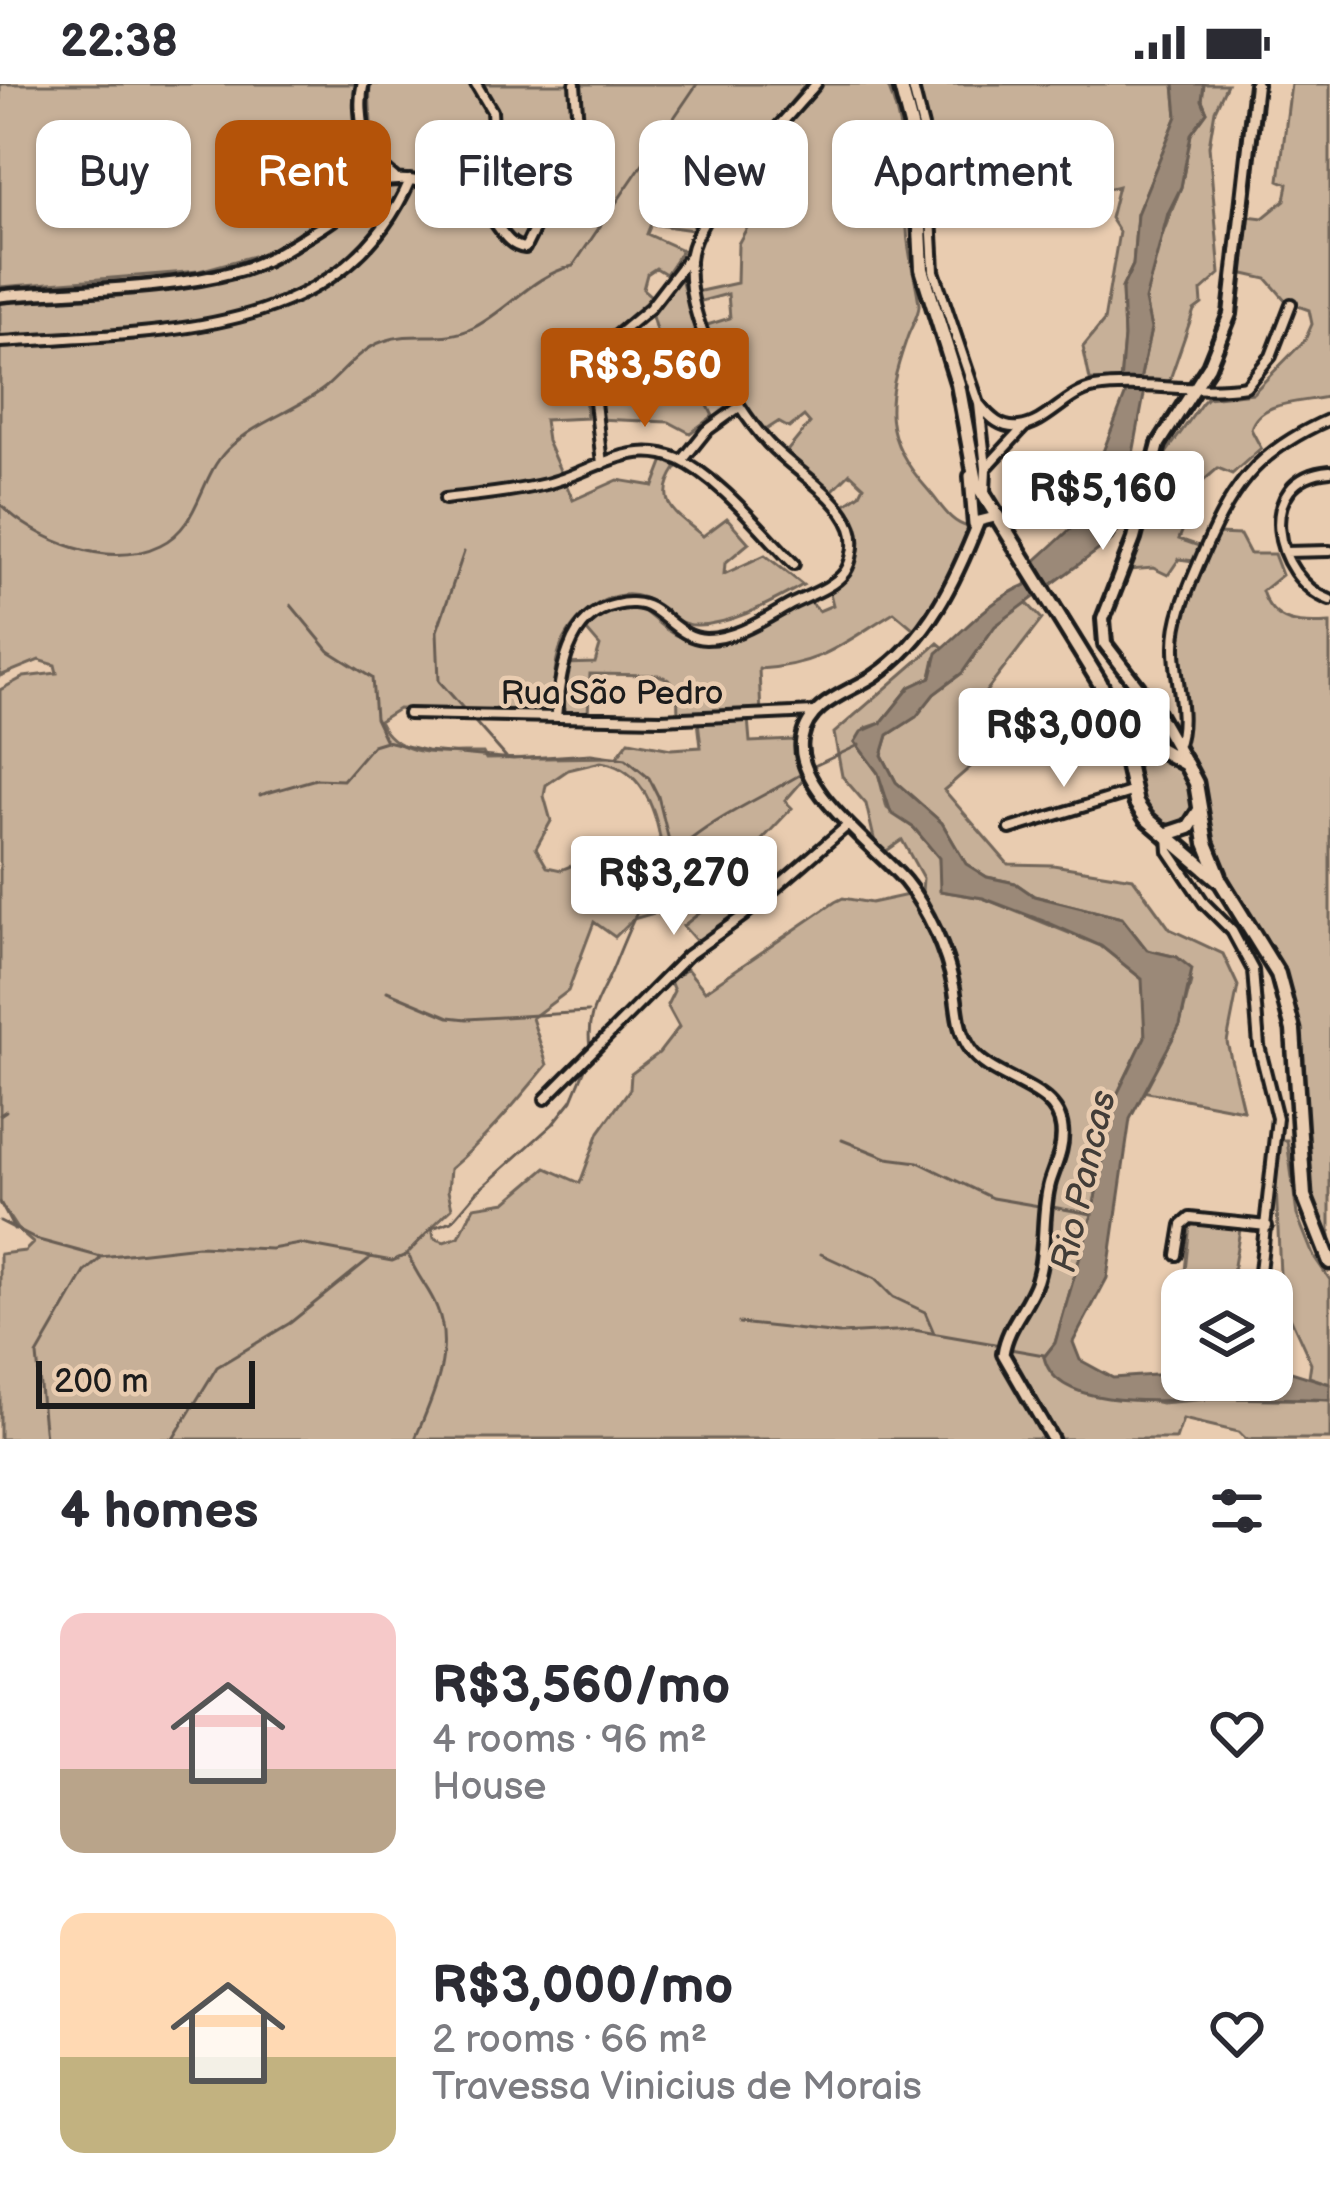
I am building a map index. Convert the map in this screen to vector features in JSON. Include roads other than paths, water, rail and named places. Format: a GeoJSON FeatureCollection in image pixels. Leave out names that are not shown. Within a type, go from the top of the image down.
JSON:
{"type":"FeatureCollection","features":[{"type":"Feature","properties":{"kind":"highway"},"geometry":{"type":"LineString","coordinates":[[900,84],[916,145],[922,269],[958,385],[969,458],[995,517],[1130,726],[1150,744],[1186,764],[1221,882],[1257,936],[1286,993],[1295,1049],[1304,1196],[1330,1262]]}},
{"type":"Feature","properties":{"kind":"highway"},"geometry":{"type":"LineString","coordinates":[[1100,683],[1118,723],[1131,792],[1146,818],[1221,882]]}},
{"type":"Feature","properties":{"kind":"highway"},"geometry":{"type":"LineString","coordinates":[[1127,770],[1136,754],[1150,744]]}},
{"type":"Feature","properties":{"kind":"highway"},"geometry":{"type":"LineString","coordinates":[[1168,834],[1189,827],[1201,809]]}},
{"type":"Feature","properties":{"kind":"main road"},"geometry":{"type":"LineString","coordinates":[[1186,764],[1154,708],[1106,644],[1102,620],[1134,539],[1159,444],[1220,342],[1235,296],[1256,84]]}},
{"type":"Feature","properties":{"kind":"main road"},"geometry":{"type":"LineString","coordinates":[[1150,744],[1158,731],[1154,708]]}},
{"type":"Feature","properties":{"kind":"street"},"geometry":{"type":"LineString","coordinates":[[361,120],[363,84]]}},
{"type":"Feature","properties":{"kind":"street"},"geometry":{"type":"LineString","coordinates":[[476,84],[493,120]]}},
{"type":"Feature","properties":{"kind":"street"},"geometry":{"type":"LineString","coordinates":[[575,84],[578,120]]}},
{"type":"Feature","properties":{"kind":"street"},"geometry":{"type":"LineString","coordinates":[[602,464],[590,358],[650,308],[692,253],[718,202],[816,84]]}},
{"type":"Feature","properties":{"kind":"street"},"geometry":{"type":"LineString","coordinates":[[912,84],[927,143],[934,271],[979,404],[985,500]]}},
{"type":"Feature","properties":{"kind":"street"},"geometry":{"type":"LineString","coordinates":[[391,175],[395,178]]}},
{"type":"Feature","properties":{"kind":"street"},"geometry":{"type":"LineString","coordinates":[[391,179],[415,182]]}},
{"type":"Feature","properties":{"kind":"street"},"geometry":{"type":"LineString","coordinates":[[0,342],[204,326],[260,314],[299,296],[360,255],[383,233],[410,180]]}},
{"type":"Feature","properties":{"kind":"street"},"geometry":{"type":"LineString","coordinates":[[0,296],[197,280],[241,270],[319,228]]}},
{"type":"Feature","properties":{"kind":"street"},"geometry":{"type":"LineString","coordinates":[[498,228],[511,244],[525,248],[538,228]]}},
{"type":"Feature","properties":{"kind":"street"},"geometry":{"type":"LineString","coordinates":[[556,717],[566,653],[589,617],[602,608],[635,603],[651,608],[691,637],[710,639],[739,632],[833,583],[844,572],[854,541],[846,518],[769,444],[716,367],[701,327],[692,253]]}},
{"type":"Feature","properties":{"kind":"street"},"geometry":{"type":"LineString","coordinates":[[986,468],[1024,427],[1082,392],[1099,387],[1194,391],[1255,381],[1292,304]]}},
{"type":"Feature","properties":{"kind":"street"},"geometry":{"type":"LineString","coordinates":[[979,404],[999,423],[1024,427]]}},
{"type":"Feature","properties":{"kind":"street"},"geometry":{"type":"LineString","coordinates":[[682,461],[706,431],[740,407]]}},
{"type":"Feature","properties":{"kind":"street"},"geometry":{"type":"LineString","coordinates":[[1178,747],[1183,725],[1174,642],[1215,523],[1246,472],[1286,441],[1330,419]]}},
{"type":"Feature","properties":{"kind":"street"},"geometry":{"type":"LineString","coordinates":[[445,499],[522,490],[567,479],[628,453],[655,452],[682,461],[719,490],[794,564]]}},
{"type":"Feature","properties":{"kind":"street"},"geometry":{"type":"LineString","coordinates":[[969,458],[973,537]]}},
{"type":"Feature","properties":{"kind":"street"},"geometry":{"type":"LineString","coordinates":[[1330,471],[1300,478],[1283,500],[1280,518],[1285,552],[1298,580],[1330,600]]}},
{"type":"Feature","properties":{"kind":"street"},"geometry":{"type":"LineString","coordinates":[[995,517],[981,518],[958,579],[896,658],[815,712],[805,728],[802,762],[848,825],[908,886],[919,904],[948,964],[960,1030],[970,1050],[994,1071],[1049,1102],[1059,1116],[1060,1154],[1049,1186],[1036,1282],[1014,1321],[1003,1354],[1052,1439]]}},
{"type":"Feature","properties":{"kind":"street"},"geometry":{"type":"LineString","coordinates":[[1285,552],[1330,551]]}},
{"type":"Feature","properties":{"kind":"street","name":"Rua São Pedro"},"geometry":{"type":"LineString","coordinates":[[408,714],[661,719],[815,712]]}},
{"type":"Feature","properties":{"kind":"street"},"geometry":{"type":"LineString","coordinates":[[1010,829],[1131,792]]}},
{"type":"Feature","properties":{"kind":"street"},"geometry":{"type":"LineString","coordinates":[[545,1099],[667,974],[848,825]]}},
{"type":"Feature","properties":{"kind":"street"},"geometry":{"type":"LineString","coordinates":[[1168,834],[1168,851],[1204,903],[1232,931],[1253,970],[1259,1046],[1277,1118],[1261,1269]]}},
{"type":"Feature","properties":{"kind":"street"},"geometry":{"type":"LineString","coordinates":[[1177,1255],[1182,1225],[1190,1218],[1267,1226]]}},
{"type":"Feature","properties":{"kind":"waterway"},"geometry":{"type":"LineString","coordinates":[[0,504],[33,530],[75,548],[119,554],[160,545],[183,526],[227,450],[315,395],[368,349],[395,338],[451,335],[473,328],[546,277],[573,266],[697,84]]}},
{"type":"Feature","properties":{"kind":"waterway"},"geometry":{"type":"LineString","coordinates":[[464,552],[437,631],[439,681],[506,757]]}},
{"type":"Feature","properties":{"kind":"waterway"},"geometry":{"type":"LineString","coordinates":[[291,605],[329,651],[372,678],[375,718],[386,741]]}},
{"type":"Feature","properties":{"kind":"waterway"},"geometry":{"type":"LineString","coordinates":[[260,795],[316,779],[343,780],[373,745],[386,741],[427,751],[513,759],[591,754],[626,759],[649,778],[658,796],[673,857]]}},
{"type":"Feature","properties":{"kind":"waterway"},"geometry":{"type":"LineString","coordinates":[[812,767],[859,745]]}},
{"type":"Feature","properties":{"kind":"waterway"},"geometry":{"type":"LineString","coordinates":[[590,1047],[595,1006],[635,917],[664,867],[703,831],[803,773]]}},
{"type":"Feature","properties":{"kind":"waterway"},"geometry":{"type":"LineString","coordinates":[[387,991],[449,1017],[467,1019],[588,1012]]}},
{"type":"Feature","properties":{"kind":"waterway"},"geometry":{"type":"LineString","coordinates":[[0,1221],[35,1239],[101,1257],[198,1246],[271,1249],[300,1244],[392,1261],[406,1255],[432,1228],[452,1221],[553,1124],[572,1100],[589,1059]]}},
{"type":"Feature","properties":{"kind":"waterway"},"geometry":{"type":"LineString","coordinates":[[0,1115],[6,1111]]}},
{"type":"Feature","properties":{"kind":"waterway","name":"Rio Pancas"},"geometry":{"type":"LineString","coordinates":[[842,1140],[887,1158],[918,1162],[992,1198],[1039,1206]]}},
{"type":"Feature","properties":{"kind":"waterway"},"geometry":{"type":"LineString","coordinates":[[0,1202],[14,1229]]}},
{"type":"Feature","properties":{"kind":"waterway","name":"Rio Pancas"},"geometry":{"type":"LineString","coordinates":[[1052,1207],[1092,1214]]}},
{"type":"Feature","properties":{"kind":"waterway"},"geometry":{"type":"LineString","coordinates":[[821,1254],[875,1279],[893,1297],[925,1312],[934,1333]]}},
{"type":"Feature","properties":{"kind":"waterway"},"geometry":{"type":"LineString","coordinates":[[409,1256],[437,1308],[444,1341],[439,1375],[415,1439]]}},
{"type":"Feature","properties":{"kind":"waterway"},"geometry":{"type":"LineString","coordinates":[[45,1439],[37,1355],[85,1272],[100,1259]]}},
{"type":"Feature","properties":{"kind":"waterway"},"geometry":{"type":"LineString","coordinates":[[173,1439],[217,1367],[290,1323],[369,1259]]}},
{"type":"Feature","properties":{"kind":"waterway"},"geometry":{"type":"LineString","coordinates":[[739,1323],[839,1334],[914,1330],[995,1344]]}},
{"type":"Feature","properties":{"kind":"waterway"},"geometry":{"type":"LineString","coordinates":[[1010,1349],[1044,1355]]}}]}
